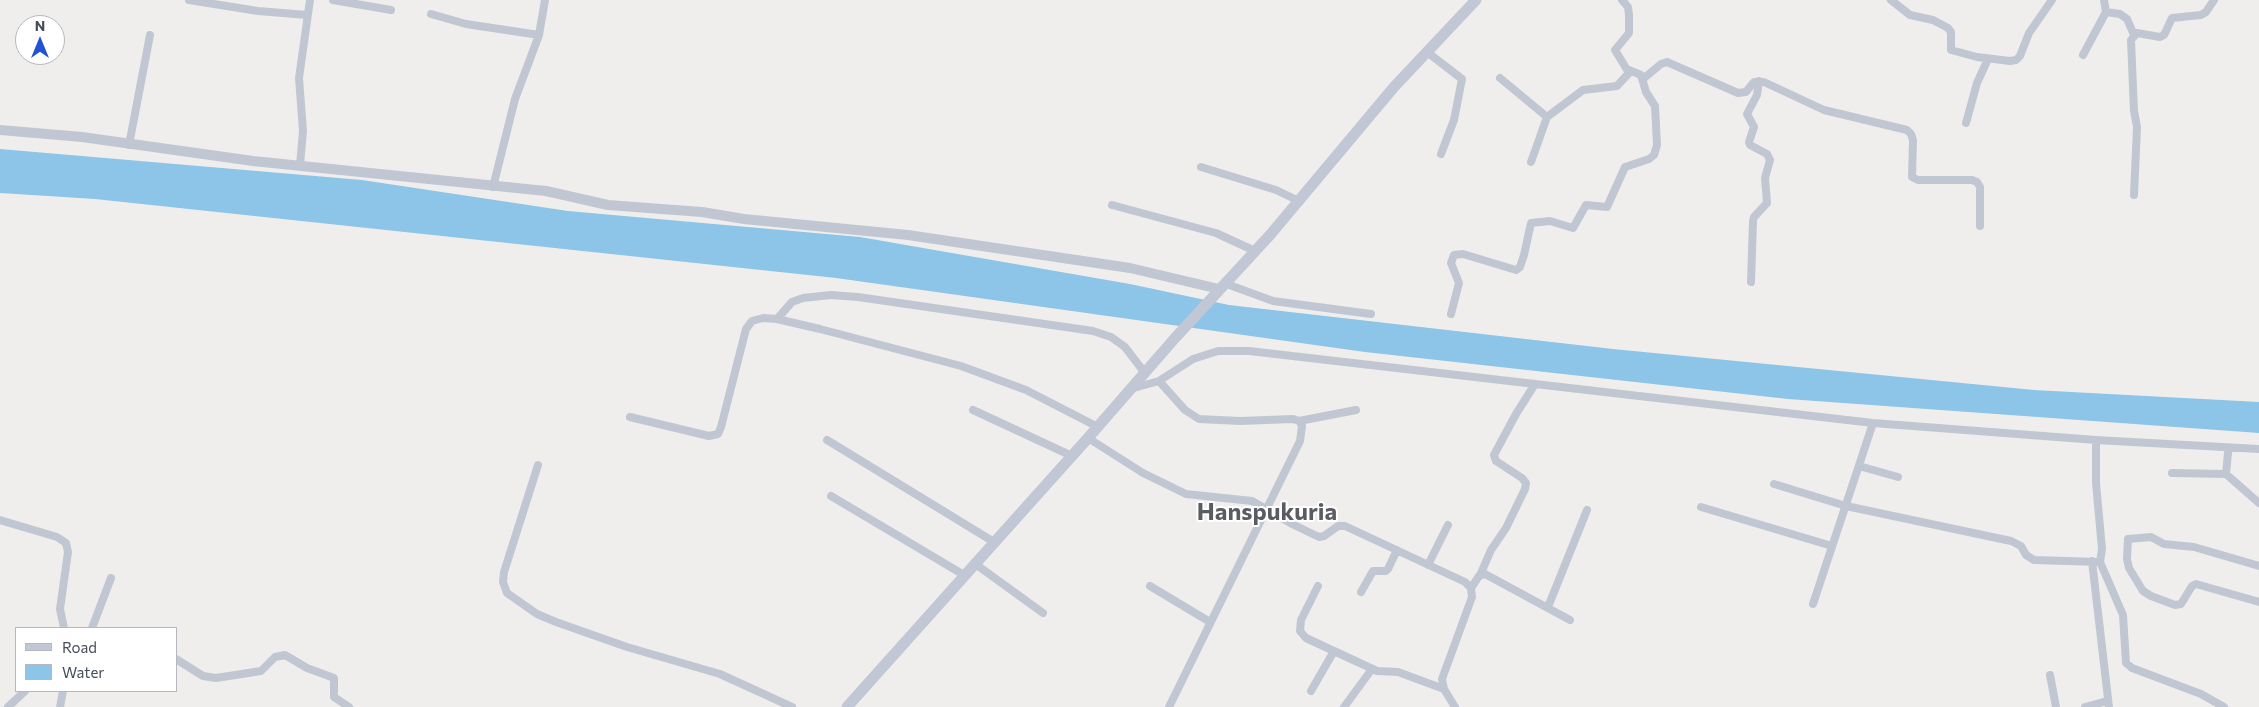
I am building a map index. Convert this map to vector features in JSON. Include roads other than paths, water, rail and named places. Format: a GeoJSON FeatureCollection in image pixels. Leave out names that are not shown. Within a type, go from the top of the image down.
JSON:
{"type":"FeatureCollection","features":[{"type":"Feature","properties":{"kind":"main road"},"geometry":{"type":"LineString","coordinates":[[847,707],[974,563],[1098,428],[1144,372],[1255,251],[1426,52],[1476,0]]}},
{"type":"Feature","properties":{"kind":"street"},"geometry":{"type":"LineString","coordinates":[[189,0],[258,11],[307,15]]}},
{"type":"Feature","properties":{"kind":"street"},"geometry":{"type":"LineString","coordinates":[[300,165],[303,131],[299,78],[310,0]]}},
{"type":"Feature","properties":{"kind":"street"},"geometry":{"type":"LineString","coordinates":[[333,0],[391,10]]}},
{"type":"Feature","properties":{"kind":"street"},"geometry":{"type":"LineString","coordinates":[[493,187],[515,99],[539,36],[546,0]]}},
{"type":"Feature","properties":{"kind":"street"},"geometry":{"type":"LineString","coordinates":[[1452,314],[1459,283],[1451,264],[1454,255],[1463,254],[1516,270],[1520,267],[1532,223],[1550,221],[1573,228],[1586,206],[1607,207],[1625,167],[1649,159],[1654,155],[1657,145],[1656,110],[1646,92],[1643,80],[1638,73],[1629,70],[1615,50],[1629,33],[1628,7],[1622,0]]}},
{"type":"Feature","properties":{"kind":"street"},"geometry":{"type":"LineString","coordinates":[[1891,0],[1910,16],[1933,20],[1948,28],[1951,32],[1951,50],[1988,59],[2016,60],[2029,33],[2052,0]]}},
{"type":"Feature","properties":{"kind":"street"},"geometry":{"type":"LineString","coordinates":[[2083,55],[2106,12],[2104,0]]}},
{"type":"Feature","properties":{"kind":"street"},"geometry":{"type":"LineString","coordinates":[[2134,35],[2141,33],[2160,38],[2164,35],[2172,18],[2201,15],[2206,12],[2214,0]]}},
{"type":"Feature","properties":{"kind":"street"},"geometry":{"type":"LineString","coordinates":[[2106,12],[2120,14],[2127,19],[2134,35],[2130,52],[2137,127],[2134,196]]}},
{"type":"Feature","properties":{"kind":"street"},"geometry":{"type":"LineString","coordinates":[[431,14],[466,24],[539,36]]}},
{"type":"Feature","properties":{"kind":"street"},"geometry":{"type":"LineString","coordinates":[[129,146],[150,35]]}},
{"type":"Feature","properties":{"kind":"street"},"geometry":{"type":"LineString","coordinates":[[1426,52],[1462,79],[1454,120],[1441,154]]}},
{"type":"Feature","properties":{"kind":"street"},"geometry":{"type":"LineString","coordinates":[[1966,123],[1977,83],[1988,59]]}},
{"type":"Feature","properties":{"kind":"street"},"geometry":{"type":"LineString","coordinates":[[1643,80],[1661,64],[1667,62],[1738,93],[1746,92],[1750,86],[1759,81],[1771,84],[1824,110],[1907,130],[1913,140],[1912,177],[1918,180],[1972,180],[1977,182],[1980,187],[1980,226]]}},
{"type":"Feature","properties":{"kind":"street"},"geometry":{"type":"LineString","coordinates":[[1531,162],[1547,117],[1586,89],[1617,86],[1629,73],[1629,70]]}},
{"type":"Feature","properties":{"kind":"street"},"geometry":{"type":"LineString","coordinates":[[1500,78],[1547,117]]}},
{"type":"Feature","properties":{"kind":"street"},"geometry":{"type":"LineString","coordinates":[[1751,282],[1753,221],[1754,217],[1767,203],[1765,178],[1770,160],[1768,154],[1750,145],[1754,127],[1747,114],[1756,95],[1759,81]]}},
{"type":"Feature","properties":{"kind":"street"},"geometry":{"type":"LineString","coordinates":[[0,130],[493,187],[546,191],[608,205],[694,211],[744,219],[908,235],[1130,268],[1272,301],[1372,314]]}},
{"type":"Feature","properties":{"kind":"street"},"geometry":{"type":"LineString","coordinates":[[1201,167],[1276,190],[1299,201]]}},
{"type":"Feature","properties":{"kind":"street"},"geometry":{"type":"LineString","coordinates":[[1112,205],[1216,233],[1255,251]]}},
{"type":"Feature","properties":{"kind":"street"},"geometry":{"type":"LineString","coordinates":[[776,319],[792,302],[803,298],[831,295],[868,298],[1093,331],[1111,337],[1125,347],[1144,372]]}},
{"type":"Feature","properties":{"kind":"street"},"geometry":{"type":"LineString","coordinates":[[630,417],[709,436],[718,434],[746,329],[752,321],[763,318],[776,319],[961,366],[1026,390],[1098,428]]}},
{"type":"Feature","properties":{"kind":"street"},"geometry":{"type":"LineString","coordinates":[[1130,390],[1159,381],[1193,359],[1218,351],[1233,350],[1873,423],[2096,440],[2259,449]]}},
{"type":"Feature","properties":{"kind":"street"},"geometry":{"type":"LineString","coordinates":[[1159,381],[1185,410],[1199,419],[1299,421],[1356,410]]}},
{"type":"Feature","properties":{"kind":"street"},"geometry":{"type":"LineString","coordinates":[[1471,588],[1526,489],[1526,483],[1522,478],[1496,461],[1494,455],[1535,384]]}},
{"type":"Feature","properties":{"kind":"street"},"geometry":{"type":"LineString","coordinates":[[973,410],[1072,456]]}},
{"type":"Feature","properties":{"kind":"street"},"geometry":{"type":"LineString","coordinates":[[1169,707],[1300,441],[1302,426],[1299,421]]}},
{"type":"Feature","properties":{"kind":"street"},"geometry":{"type":"LineString","coordinates":[[1813,604],[1873,423]]}},
{"type":"Feature","properties":{"kind":"street"},"geometry":{"type":"LineString","coordinates":[[1088,438],[1143,473],[1186,494],[1203,497],[1241,498],[1266,507],[1312,534],[1324,536],[1333,528],[1345,526],[1465,582],[1471,588],[1472,597],[1443,672],[1444,689],[1455,707]]}},
{"type":"Feature","properties":{"kind":"street"},"geometry":{"type":"LineString","coordinates":[[827,440],[994,542]]}},
{"type":"Feature","properties":{"kind":"street"},"geometry":{"type":"LineString","coordinates":[[2085,707],[2108,704],[2096,562],[2102,549],[2096,483],[2096,440]]}},
{"type":"Feature","properties":{"kind":"street"},"geometry":{"type":"LineString","coordinates":[[2226,474],[2228,453]]}},
{"type":"Feature","properties":{"kind":"street"},"geometry":{"type":"LineString","coordinates":[[538,465],[504,572],[503,582],[507,593],[537,614],[556,622],[627,647],[720,674],[792,707]]}},
{"type":"Feature","properties":{"kind":"street"},"geometry":{"type":"LineString","coordinates":[[1859,466],[1898,477]]}},
{"type":"Feature","properties":{"kind":"street"},"geometry":{"type":"LineString","coordinates":[[2172,473],[2226,474],[2259,503]]}},
{"type":"Feature","properties":{"kind":"street"},"geometry":{"type":"LineString","coordinates":[[1774,484],[1846,506],[2011,541],[2021,546],[2026,555],[2034,560],[2096,562]]}},
{"type":"Feature","properties":{"kind":"street"},"geometry":{"type":"LineString","coordinates":[[831,496],[964,575]]}},
{"type":"Feature","properties":{"kind":"street"},"geometry":{"type":"LineString","coordinates":[[1701,507],[1832,546]]}},
{"type":"Feature","properties":{"kind":"street"},"geometry":{"type":"LineString","coordinates":[[1548,607],[1587,510]]}},
{"type":"Feature","properties":{"kind":"street"},"geometry":{"type":"LineString","coordinates":[[0,520],[57,537],[66,543],[68,552],[60,609],[64,627]]}},
{"type":"Feature","properties":{"kind":"street"},"geometry":{"type":"LineString","coordinates":[[1428,565],[1448,525]]}},
{"type":"Feature","properties":{"kind":"street"},"geometry":{"type":"LineString","coordinates":[[2259,566],[2194,547],[2164,544],[2151,537],[2128,539],[2127,559],[2129,568],[2143,591],[2151,596],[2175,605],[2181,604],[2192,586],[2196,584],[2259,602]]}},
{"type":"Feature","properties":{"kind":"street"},"geometry":{"type":"LineString","coordinates":[[1361,592],[1371,573],[1376,570],[1386,571],[1397,550]]}},
{"type":"Feature","properties":{"kind":"street"},"geometry":{"type":"LineString","coordinates":[[2096,562],[2123,615],[2126,663],[2132,668],[2201,694],[2224,707]]}},
{"type":"Feature","properties":{"kind":"street"},"geometry":{"type":"LineString","coordinates":[[974,563],[1043,613]]}},
{"type":"Feature","properties":{"kind":"street"},"geometry":{"type":"LineString","coordinates":[[1481,573],[1570,620]]}},
{"type":"Feature","properties":{"kind":"street"},"geometry":{"type":"LineString","coordinates":[[92,627],[111,578]]}},
{"type":"Feature","properties":{"kind":"street"},"geometry":{"type":"LineString","coordinates":[[1150,586],[1210,622]]}},
{"type":"Feature","properties":{"kind":"street"},"geometry":{"type":"LineString","coordinates":[[1318,586],[1302,618],[1300,631],[1306,638],[1372,669],[1398,672],[1444,689]]}},
{"type":"Feature","properties":{"kind":"street"},"geometry":{"type":"LineString","coordinates":[[1311,691],[1334,651]]}},
{"type":"Feature","properties":{"kind":"street"},"geometry":{"type":"LineString","coordinates":[[178,660],[203,676],[216,678],[261,671],[276,658],[285,655],[307,668],[334,678],[334,697],[349,707]]}},
{"type":"Feature","properties":{"kind":"street"},"geometry":{"type":"LineString","coordinates":[[1344,707],[1372,669]]}},
{"type":"Feature","properties":{"kind":"street"},"geometry":{"type":"LineString","coordinates":[[2050,675],[2056,707]]}},
{"type":"Feature","properties":{"kind":"street"},"geometry":{"type":"LineString","coordinates":[[8,707],[23,692]]}},
{"type":"Feature","properties":{"kind":"street"},"geometry":{"type":"LineString","coordinates":[[60,707],[63,692]]}},
{"type":"Feature","properties":{"kind":"water"},"geometry":{"type":"Polygon","coordinates":[[[0,149],[362,180],[568,211],[860,237],[1130,284],[1229,305],[1613,349],[2034,390],[2259,402],[2259,433],[1788,399],[1365,352],[836,278],[95,199],[0,193],[0,149]]]}},
{"type":"Feature","properties":{"kind":"district","name":"Hanspukuria"},"geometry":{"type":"Point","coordinates":[1267,512]}}]}
